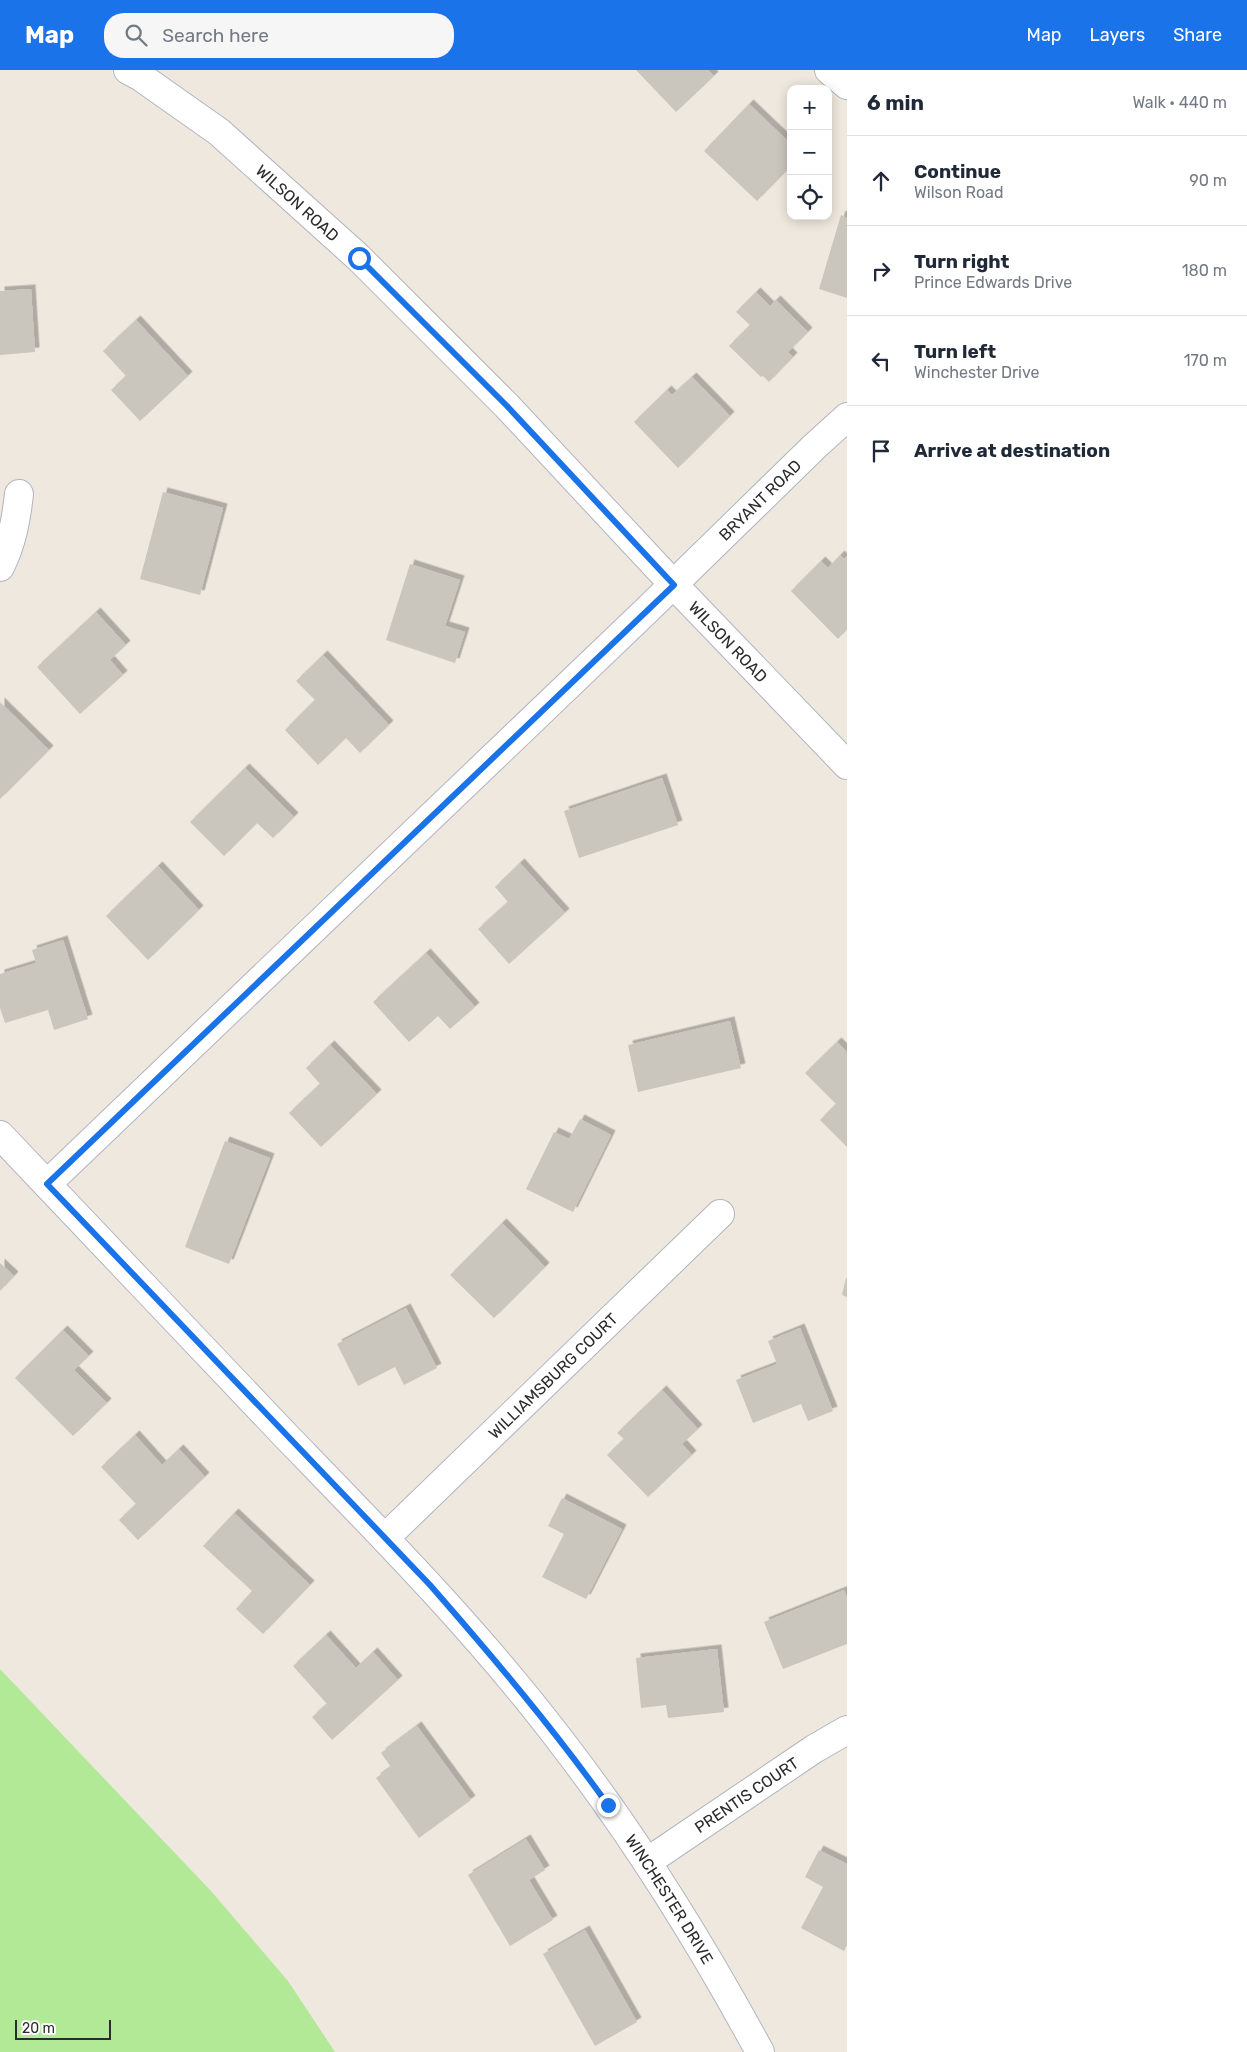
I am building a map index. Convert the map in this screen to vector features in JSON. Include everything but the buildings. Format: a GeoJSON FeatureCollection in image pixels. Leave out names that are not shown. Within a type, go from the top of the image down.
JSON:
{"type":"FeatureCollection","features":[{"type":"Feature","properties":{"kind":"street","name":"WILSON ROAD"},"geometry":{"type":"LineString","coordinates":[[128,70],[141,77],[219,132],[359,258],[507,406],[674,585],[847,765]]}},
{"type":"Feature","properties":{"kind":"street"},"geometry":{"type":"LineString","coordinates":[[829,70],[847,85]]}},
{"type":"Feature","properties":{"kind":"street","name":"BRYANT ROAD"},"geometry":{"type":"LineString","coordinates":[[47,1184],[674,585],[847,417]]}},
{"type":"Feature","properties":{"kind":"street"},"geometry":{"type":"LineString","coordinates":[[0,567],[16,524],[19,494]]}},
{"type":"Feature","properties":{"kind":"street","name":"WINCHESTER DRIVE"},"geometry":{"type":"LineString","coordinates":[[0,1135],[278,1427],[386,1537],[486,1648],[578,1764],[647,1862],[727,1993],[760,2052]]}},
{"type":"Feature","properties":{"kind":"street","name":"WILLIAMSBURG COURT"},"geometry":{"type":"LineString","coordinates":[[386,1537],[720,1214]]}},
{"type":"Feature","properties":{"kind":"street","name":"PRENTIS COURT"},"geometry":{"type":"LineString","coordinates":[[647,1862],[814,1749],[847,1730]]}},
{"type":"Feature","properties":{"kind":"green space"},"geometry":{"type":"Polygon","coordinates":[[[0,1669],[211,1891],[288,1981],[335,2052],[0,2052],[0,1669]]]}},
{"type":"Feature","properties":{"kind":"route"},"geometry":{"type":"LineString","coordinates":[[359,258],[507,406],[674,585],[47,1184],[430,1585],[486,1648],[608,1805]]}}]}
